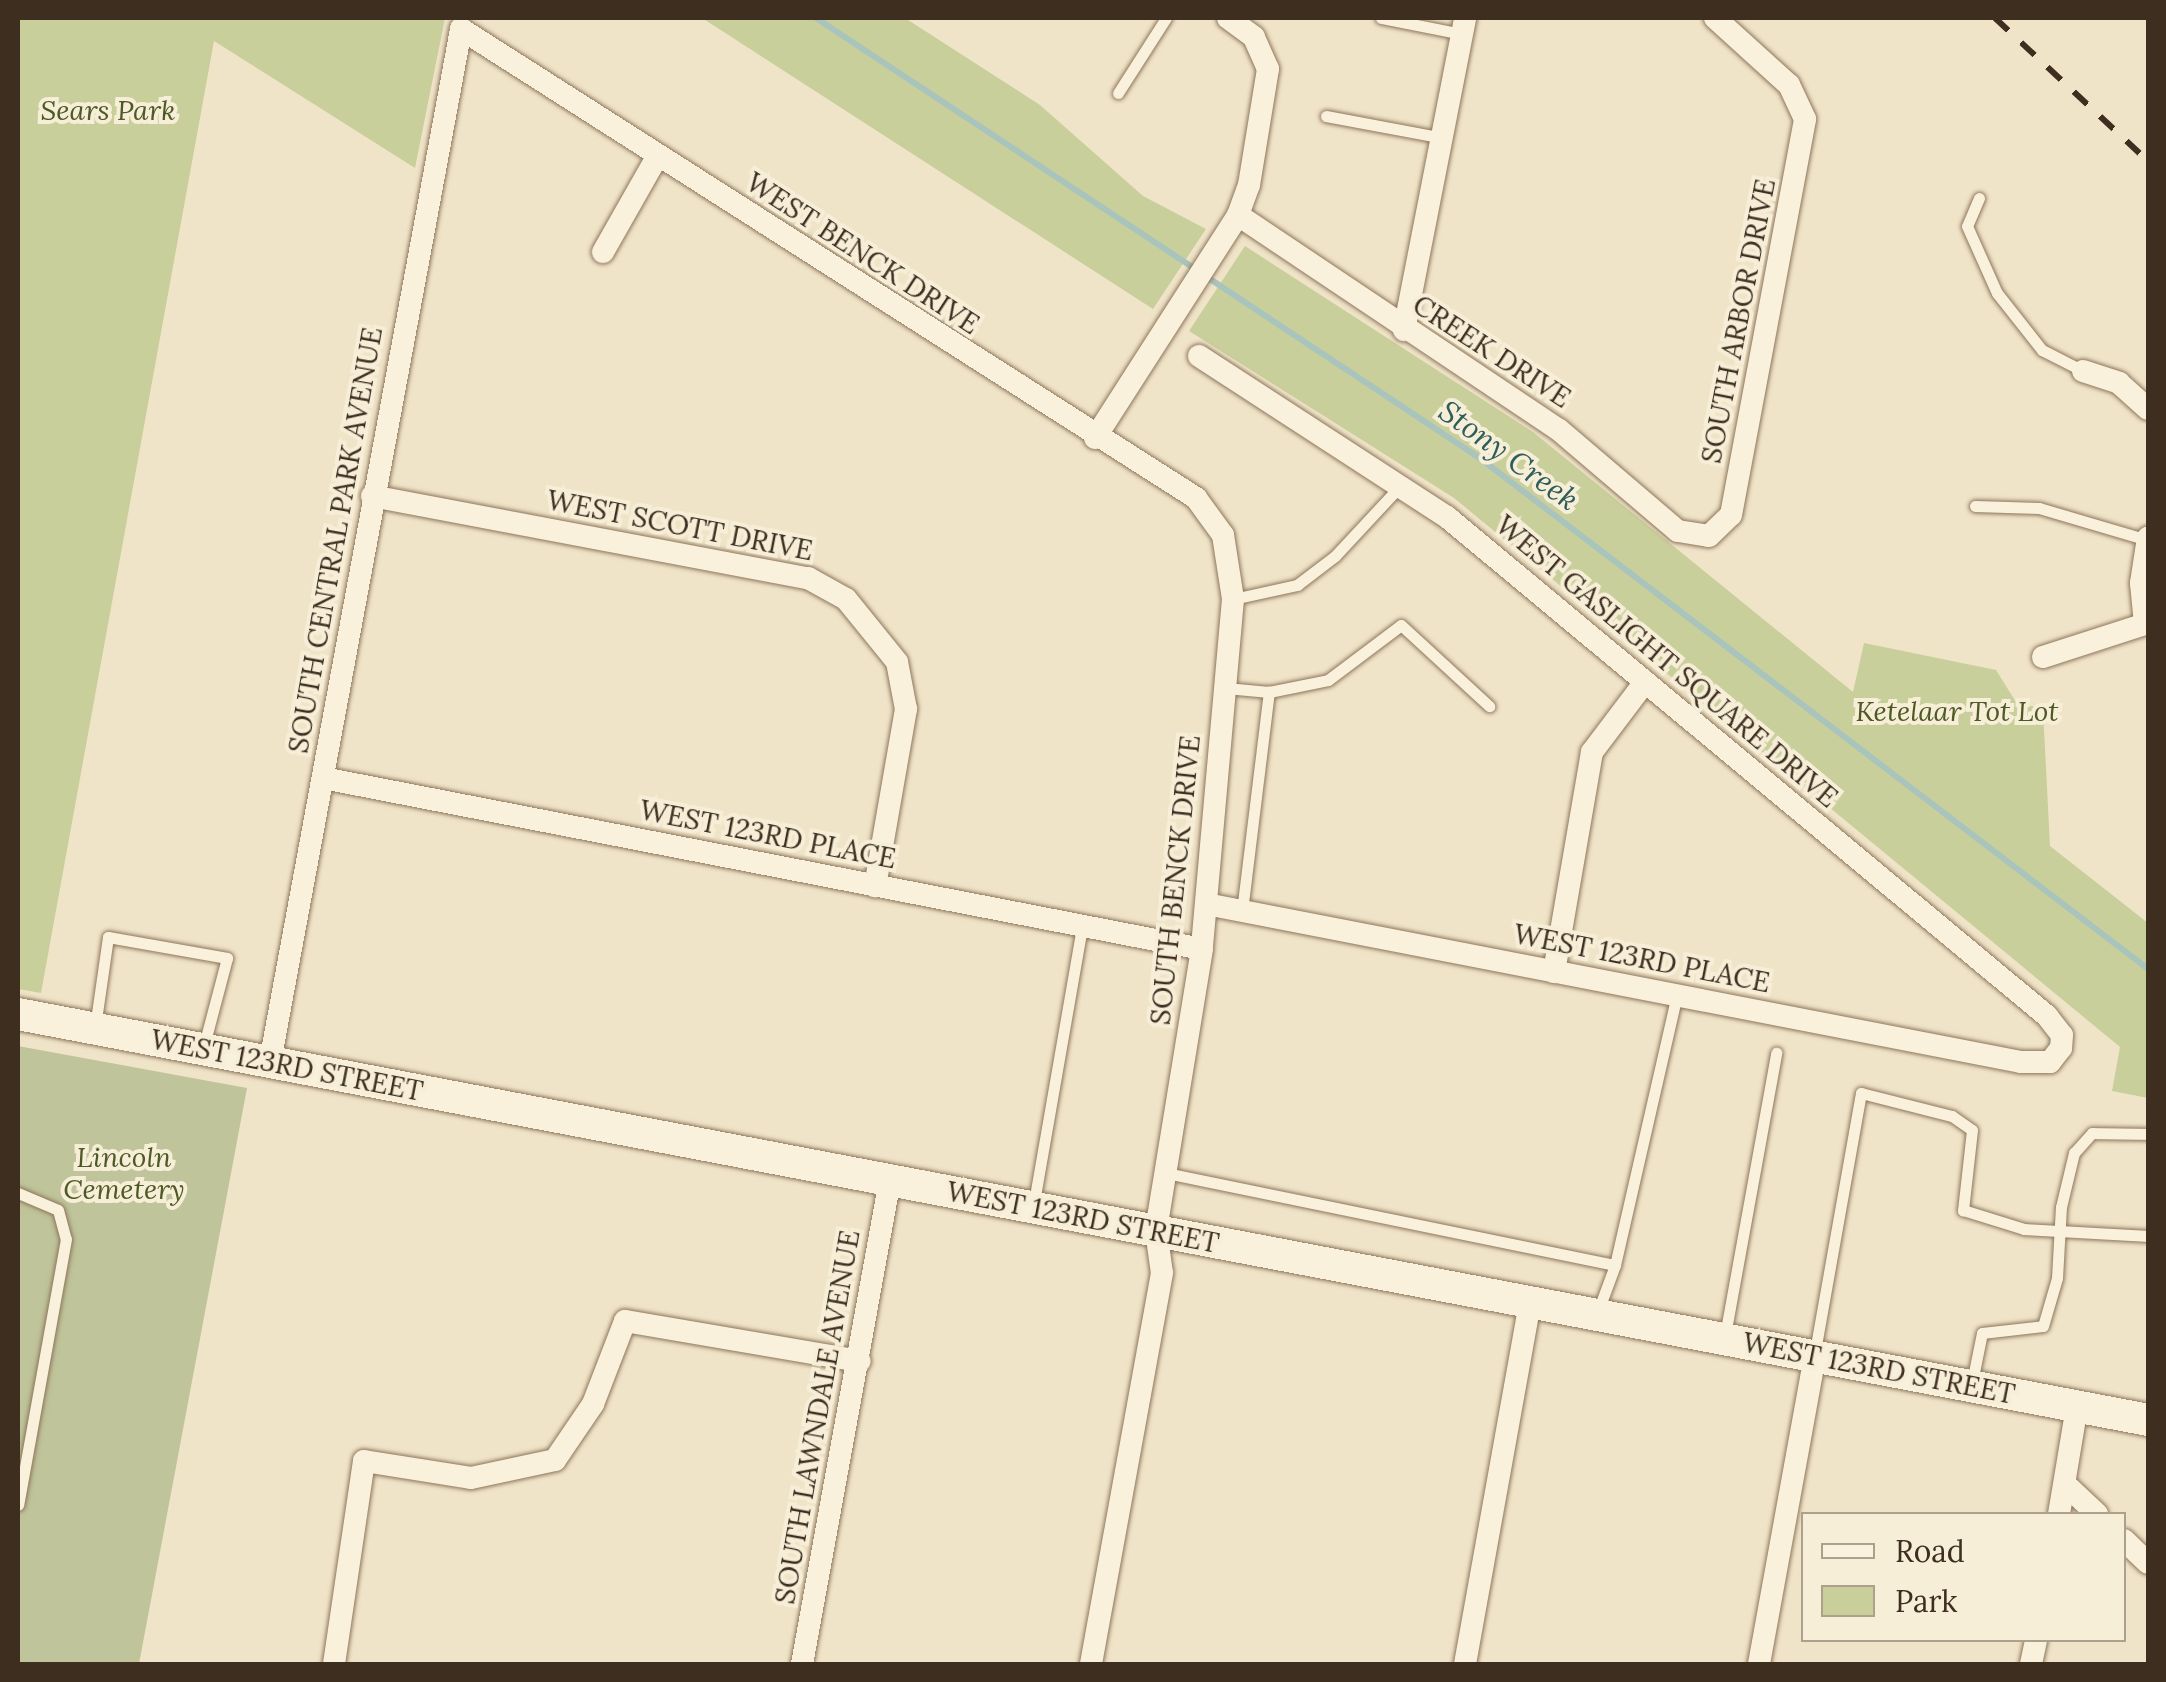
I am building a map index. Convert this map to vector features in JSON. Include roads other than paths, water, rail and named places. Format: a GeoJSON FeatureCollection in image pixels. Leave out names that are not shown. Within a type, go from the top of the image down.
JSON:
{"type":"FeatureCollection","features":[{"type":"Feature","properties":{"kind":"street"},"geometry":{"type":"LineString","coordinates":[[1095,438],[1238,215],[1268,69],[1254,37],[1228,18]]}},
{"type":"Feature","properties":{"kind":"street","name":"SOUTH ARBOR DRIVE"},"geometry":{"type":"LineString","coordinates":[[1710,536],[1731,515],[1804,135],[1803,107],[1789,85],[1716,18]]}},
{"type":"Feature","properties":{"kind":"street"},"geometry":{"type":"LineString","coordinates":[[1404,330],[1464,26]]}},
{"type":"Feature","properties":{"kind":"street","name":"WEST BENCK DRIVE"},"geometry":{"type":"LineString","coordinates":[[461,29],[1095,438],[1196,498],[1223,535]]}},
{"type":"Feature","properties":{"kind":"street","name":"SOUTH CENTRAL PARK AVENUE"},"geometry":{"type":"LineString","coordinates":[[270,1062],[461,29]]}},
{"type":"Feature","properties":{"kind":"street"},"geometry":{"type":"LineString","coordinates":[[603,252],[657,157]]}},
{"type":"Feature","properties":{"kind":"street","name":"CREEK DRIVE"},"geometry":{"type":"LineString","coordinates":[[1238,215],[1404,330],[1558,429],[1678,531],[1710,536]]}},
{"type":"Feature","properties":{"kind":"street","name":"WEST GASLIGHT SQUARE DRIVE"},"geometry":{"type":"LineString","coordinates":[[1200,356],[1400,486],[1645,682],[2047,1016],[2062,1035],[2061,1048]]}},
{"type":"Feature","properties":{"kind":"street"},"geometry":{"type":"LineString","coordinates":[[2083,370],[2119,384],[2148,409]]}},
{"type":"Feature","properties":{"kind":"street","name":"WEST SCOTT DRIVE"},"geometry":{"type":"LineString","coordinates":[[372,496],[808,578],[846,599],[897,662],[906,709],[876,886]]}},
{"type":"Feature","properties":{"kind":"street","name":"SOUTH BENCK DRIVE"},"geometry":{"type":"LineString","coordinates":[[1091,1664],[1162,1272],[1156,1231],[1202,949],[1233,599],[1223,535]]}},
{"type":"Feature","properties":{"kind":"street"},"geometry":{"type":"LineString","coordinates":[[2043,658],[2147,627],[2141,583],[2148,539]]}},
{"type":"Feature","properties":{"kind":"street"},"geometry":{"type":"LineString","coordinates":[[1554,972],[1592,752],[1645,682]]}},
{"type":"Feature","properties":{"kind":"street","name":"WEST 123RD PLACE"},"geometry":{"type":"LineString","coordinates":[[323,778],[1202,949]]}},
{"type":"Feature","properties":{"kind":"street","name":"WEST 123RD PLACE"},"geometry":{"type":"LineString","coordinates":[[1206,904],[2021,1062],[2050,1062],[2061,1048]]}},
{"type":"Feature","properties":{"kind":"street","name":"WEST 123RD STREET"},"geometry":{"type":"LineString","coordinates":[[18,1014],[2148,1420]]}},
{"type":"Feature","properties":{"kind":"street","name":"SOUTH LAWNDALE AVENUE"},"geometry":{"type":"LineString","coordinates":[[802,1664],[890,1180]]}},
{"type":"Feature","properties":{"kind":"street"},"geometry":{"type":"LineString","coordinates":[[1464,1664],[1530,1302]]}},
{"type":"Feature","properties":{"kind":"street"},"geometry":{"type":"LineString","coordinates":[[334,1664],[364,1461],[472,1478],[555,1460],[594,1404],[625,1322],[860,1361]]}},
{"type":"Feature","properties":{"kind":"street"},"geometry":{"type":"LineString","coordinates":[[1759,1664],[1814,1356]]}},
{"type":"Feature","properties":{"kind":"street"},"geometry":{"type":"LineString","coordinates":[[2059,1512],[2078,1406]]}},
{"type":"Feature","properties":{"kind":"street"},"geometry":{"type":"LineString","coordinates":[[2065,1484],[2095,1512]]}},
{"type":"Feature","properties":{"kind":"street"},"geometry":{"type":"LineString","coordinates":[[2126,1542],[2148,1563]]}},
{"type":"Feature","properties":{"kind":"lane"},"geometry":{"type":"LineString","coordinates":[[1118,93],[1166,18]]}},
{"type":"Feature","properties":{"kind":"lane"},"geometry":{"type":"LineString","coordinates":[[1381,18],[1464,26]]}},
{"type":"Feature","properties":{"kind":"lane"},"geometry":{"type":"LineString","coordinates":[[1326,116],[1443,138]]}},
{"type":"Feature","properties":{"kind":"lane"},"geometry":{"type":"LineString","coordinates":[[1979,198],[1967,226],[1997,293],[2042,350],[2083,370]]}},
{"type":"Feature","properties":{"kind":"lane"},"geometry":{"type":"LineString","coordinates":[[1233,599],[1297,586],[1335,556],[1400,486]]}},
{"type":"Feature","properties":{"kind":"lane"},"geometry":{"type":"LineString","coordinates":[[1975,506],[2039,508],[2148,539]]}},
{"type":"Feature","properties":{"kind":"lane"},"geometry":{"type":"LineString","coordinates":[[1226,688],[1269,692],[1328,680],[1400,625],[1490,706]]}},
{"type":"Feature","properties":{"kind":"lane"},"geometry":{"type":"LineString","coordinates":[[1242,912],[1269,692]]}},
{"type":"Feature","properties":{"kind":"lane"},"geometry":{"type":"LineString","coordinates":[[1033,1207],[1082,926]]}},
{"type":"Feature","properties":{"kind":"lane"},"geometry":{"type":"LineString","coordinates":[[94,1028],[108,937],[227,958],[203,1049]]}},
{"type":"Feature","properties":{"kind":"lane"},"geometry":{"type":"LineString","coordinates":[[1596,1314],[1615,1265],[1677,996]]}},
{"type":"Feature","properties":{"kind":"lane"},"geometry":{"type":"LineString","coordinates":[[1724,1339],[1776,1054]]}},
{"type":"Feature","properties":{"kind":"lane"},"geometry":{"type":"LineString","coordinates":[[1814,1356],[1861,1093],[1952,1116],[1972,1130],[1963,1210],[1989,1222],[2060,1232],[2148,1236]]}},
{"type":"Feature","properties":{"kind":"lane"},"geometry":{"type":"LineString","coordinates":[[1971,1386],[1982,1333],[2043,1326],[2058,1278],[2060,1232],[2074,1153],[2092,1132],[2148,1134]]}},
{"type":"Feature","properties":{"kind":"lane"},"geometry":{"type":"LineString","coordinates":[[1166,1173],[1615,1265]]}},
{"type":"Feature","properties":{"kind":"lane"},"geometry":{"type":"LineString","coordinates":[[18,1193],[58,1210],[66,1238],[18,1505]]}},
{"type":"Feature","properties":{"kind":"waterway","name":"Stony Creek"},"geometry":{"type":"LineString","coordinates":[[816,18],[1197,270]]}},
{"type":"Feature","properties":{"kind":"waterway","name":"Stony Creek"},"geometry":{"type":"LineString","coordinates":[[1207,277],[1481,459],[2148,969]]}},
{"type":"Feature","properties":{"kind":"railway"},"geometry":{"type":"LineString","coordinates":[[1995,18],[2148,161]]}},
{"type":"Feature","properties":{"kind":"park label","name":"Sears Park"},"geometry":{"type":"Point","coordinates":[108,110]}},
{"type":"Feature","properties":{"kind":"park label","name":"Ketelaar Tot Lot"},"geometry":{"type":"Point","coordinates":[1957,711]}},
{"type":"Feature","properties":{"kind":"park label","name":"Lincoln Cemetery"},"geometry":{"type":"Point","coordinates":[124,1173]}}]}
